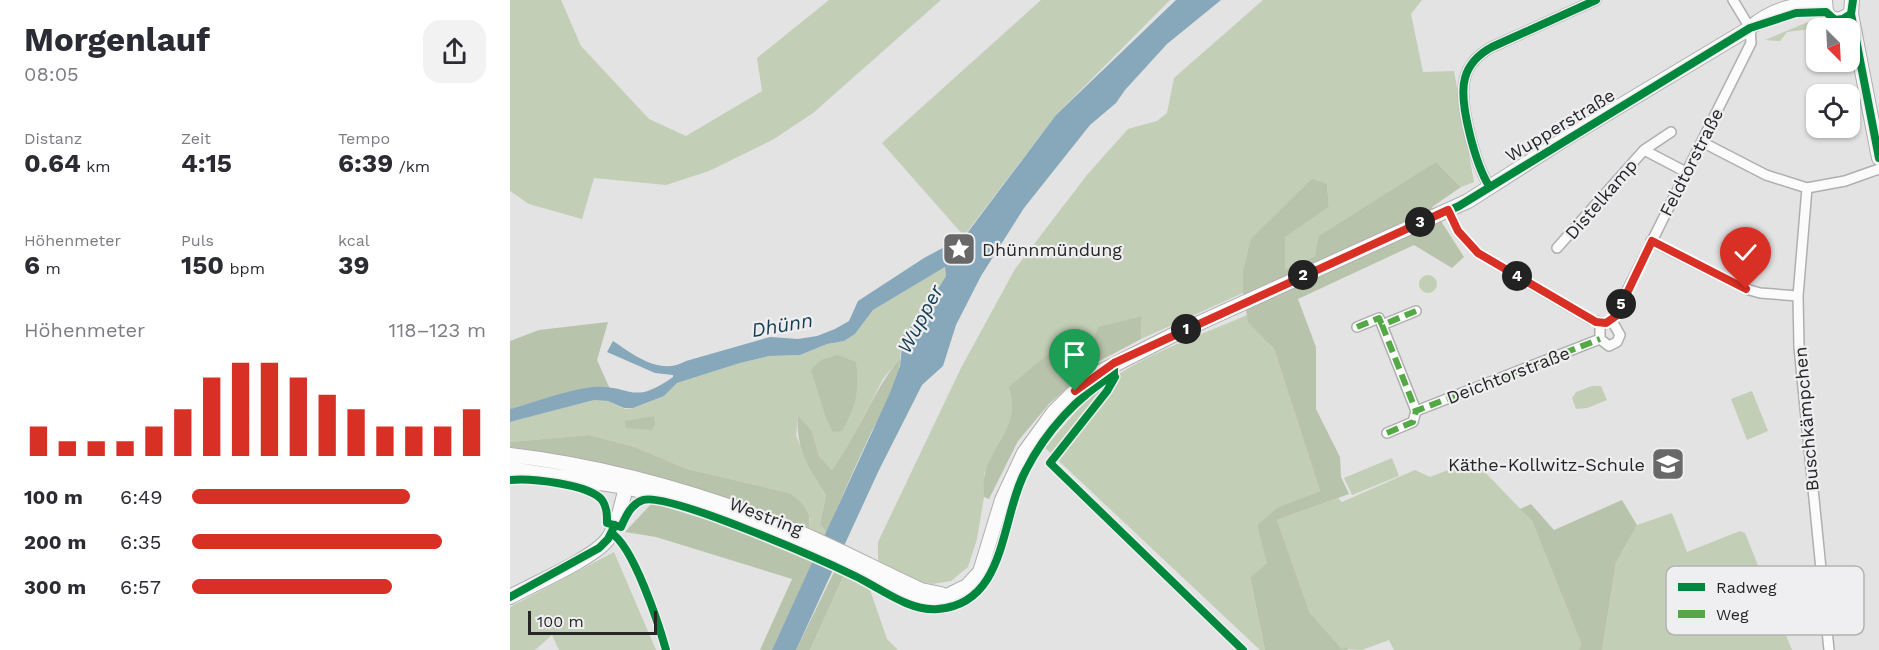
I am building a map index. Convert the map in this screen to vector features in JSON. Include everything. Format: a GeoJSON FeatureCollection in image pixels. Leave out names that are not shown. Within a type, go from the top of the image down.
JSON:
{"type":"FeatureCollection","features":[{"type":"Feature","properties":{"kind":"main road","name":"Wupperstraße"},"geometry":{"type":"LineString","coordinates":[[1114,363],[1448,210],[1750,28],[1762,17],[1791,6],[1825,5]]}},
{"type":"Feature","properties":{"kind":"main road"},"geometry":{"type":"LineString","coordinates":[[1825,5],[1831,18],[1850,16],[1874,109],[1879,158]]}},
{"type":"Feature","properties":{"kind":"main road","name":"Westring"},"geometry":{"type":"LineString","coordinates":[[627,481],[720,502],[892,583],[945,596],[967,586],[980,572],[1011,478],[1042,427],[1075,391],[1114,363]]}},
{"type":"Feature","properties":{"kind":"main road"},"geometry":{"type":"LineString","coordinates":[[510,455],[627,481]]}},
{"type":"Feature","properties":{"kind":"main road"},"geometry":{"type":"LineString","coordinates":[[510,469],[627,481]]}},
{"type":"Feature","properties":{"kind":"main road"},"geometry":{"type":"LineString","coordinates":[[510,597],[588,555],[604,543],[615,525],[627,481]]}},
{"type":"Feature","properties":{"kind":"street"},"geometry":{"type":"LineString","coordinates":[[1490,186],[1483,176],[1465,107],[1464,81],[1467,70],[1481,53],[1492,47],[1596,0]]}},
{"type":"Feature","properties":{"kind":"street"},"geometry":{"type":"LineString","coordinates":[[1733,0],[1750,28]]}},
{"type":"Feature","properties":{"kind":"street","name":"Feldtorstraße"},"geometry":{"type":"LineString","coordinates":[[1606,322],[1652,241],[1751,44],[1750,28]]}},
{"type":"Feature","properties":{"kind":"street","name":"Distelkamp"},"geometry":{"type":"LineString","coordinates":[[1557,248],[1644,150],[1671,132]]}},
{"type":"Feature","properties":{"kind":"street"},"geometry":{"type":"LineString","coordinates":[[1702,142],[1766,175],[1807,188],[1845,181],[1879,169]]}},
{"type":"Feature","properties":{"kind":"street","name":"Distelkamp"},"geometry":{"type":"LineString","coordinates":[[1644,150],[1686,172]]}},
{"type":"Feature","properties":{"kind":"street","name":"Buschkämpchen"},"geometry":{"type":"LineString","coordinates":[[1807,188],[1798,296],[1799,347],[1821,566]]}},
{"type":"Feature","properties":{"kind":"street"},"geometry":{"type":"LineString","coordinates":[[1448,210],[1458,231],[1478,253],[1546,294],[1606,322],[1600,339]]}},
{"type":"Feature","properties":{"kind":"street"},"geometry":{"type":"LineString","coordinates":[[1652,241],[1746,289],[1798,296]]}},
{"type":"Feature","properties":{"kind":"street"},"geometry":{"type":"LineString","coordinates":[[1382,325],[1416,311]]}},
{"type":"Feature","properties":{"kind":"street"},"geometry":{"type":"LineString","coordinates":[[1357,327],[1379,318],[1416,411]]}},
{"type":"Feature","properties":{"kind":"street","name":"Deichtorstraße"},"geometry":{"type":"LineString","coordinates":[[1387,433],[1413,422],[1416,411],[1600,339],[1606,346],[1617,342],[1620,332],[1606,322]]}},
{"type":"Feature","properties":{"kind":"street","name":"Buschkämpchen"},"geometry":{"type":"LineString","coordinates":[[1828,635],[1829,650]]}},
{"type":"Feature","properties":{"kind":"green space"},"geometry":{"type":"Polygon","coordinates":[[[510,0],[561,0],[581,46],[649,119],[686,136],[762,91],[757,58],[829,0],[941,0],[813,113],[774,139],[709,171],[666,185],[594,178],[582,219],[529,204],[510,191],[510,0]]]}},
{"type":"Feature","properties":{"kind":"green space"},"geometry":{"type":"Polygon","coordinates":[[[1041,0],[1170,0],[1056,115],[964,236],[882,143],[1041,0]]]}},
{"type":"Feature","properties":{"kind":"green space"},"geometry":{"type":"Polygon","coordinates":[[[1263,0],[1422,0],[1411,14],[1423,72],[1454,71],[1474,182],[1461,187],[1436,162],[1315,256],[1284,271],[1284,237],[1329,207],[1327,184],[1243,271],[1243,293],[1141,339],[1142,317],[1094,342],[1048,354],[1014,402],[1011,421],[984,474],[984,497],[977,539],[968,567],[951,581],[932,584],[914,581],[878,561],[878,542],[961,368],[1015,269],[1087,175],[1128,129],[1157,121],[1167,113],[1174,78],[1263,0]]]}},
{"type":"Feature","properties":{"kind":"green space"},"geometry":{"type":"Polygon","coordinates":[[[1806,23],[1806,30],[1787,32],[1780,41],[1765,40],[1806,23]]]}},
{"type":"Feature","properties":{"kind":"green space"},"geometry":{"type":"Polygon","coordinates":[[[1436,162],[1461,187],[1432,207],[1464,257],[1452,268],[1414,245],[1298,299],[1316,347],[1316,409],[1340,457],[1341,477],[1349,494],[1277,520],[1310,613],[1342,649],[1347,647],[1348,650],[1265,650],[1250,578],[1267,563],[1257,525],[1278,507],[1320,491],[1274,349],[1248,322],[1243,293],[1243,271],[1251,239],[1312,179],[1327,184],[1329,207],[1285,237],[1285,270],[1315,256],[1319,236],[1436,162]]]}},
{"type":"Feature","properties":{"kind":"green space"},"geometry":{"type":"Polygon","coordinates":[[[945,267],[946,276],[925,310],[903,336],[900,358],[883,379],[844,455],[832,470],[819,456],[812,431],[798,417],[796,436],[815,478],[826,495],[820,524],[827,533],[826,536],[809,528],[810,519],[789,493],[687,469],[635,447],[589,435],[510,442],[510,422],[594,400],[608,401],[625,409],[633,408],[664,396],[677,383],[740,363],[769,356],[800,355],[827,344],[844,341],[855,334],[873,310],[945,267]]]}},
{"type":"Feature","properties":{"kind":"green space"},"geometry":{"type":"Polygon","coordinates":[[[1428,275],[1434,278],[1437,284],[1434,290],[1428,293],[1422,290],[1419,284],[1422,278],[1428,275]]]}},
{"type":"Feature","properties":{"kind":"green space"},"geometry":{"type":"Polygon","coordinates":[[[1247,315],[1249,322],[1274,349],[1320,491],[1278,507],[1257,525],[1268,563],[1250,579],[1265,650],[1260,650],[1045,448],[1089,399],[1120,373],[1154,354],[1247,315]]]}},
{"type":"Feature","properties":{"kind":"green space"},"geometry":{"type":"Polygon","coordinates":[[[1142,316],[1141,339],[1094,364],[1049,404],[1018,441],[989,499],[984,497],[985,473],[1012,412],[1009,387],[1048,354],[1093,342],[1098,327],[1142,316]]]}},
{"type":"Feature","properties":{"kind":"green space"},"geometry":{"type":"Polygon","coordinates":[[[608,322],[597,360],[610,389],[593,387],[510,409],[510,341],[539,330],[608,322]]]}},
{"type":"Feature","properties":{"kind":"green space"},"geometry":{"type":"Polygon","coordinates":[[[837,355],[856,362],[857,390],[854,405],[842,431],[833,432],[826,418],[811,370],[821,360],[837,355]]]}},
{"type":"Feature","properties":{"kind":"green space"},"geometry":{"type":"Polygon","coordinates":[[[900,358],[894,388],[870,435],[827,533],[820,524],[826,495],[804,457],[799,438],[798,416],[812,431],[819,456],[832,470],[881,385],[900,358]]]}},
{"type":"Feature","properties":{"kind":"green space"},"geometry":{"type":"Polygon","coordinates":[[[1592,386],[1601,386],[1607,400],[1587,408],[1576,409],[1572,398],[1576,392],[1592,386]]]}},
{"type":"Feature","properties":{"kind":"green space"},"geometry":{"type":"Polygon","coordinates":[[[1752,391],[1768,431],[1747,440],[1731,399],[1752,391]]]}},
{"type":"Feature","properties":{"kind":"green space"},"geometry":{"type":"Polygon","coordinates":[[[654,416],[655,424],[652,430],[626,428],[625,421],[654,416]]]}},
{"type":"Feature","properties":{"kind":"green space"},"geometry":{"type":"Polygon","coordinates":[[[589,435],[635,447],[687,469],[789,493],[805,508],[810,522],[809,528],[662,480],[588,461],[510,447],[510,442],[589,435]]]}},
{"type":"Feature","properties":{"kind":"green space"},"geometry":{"type":"Polygon","coordinates":[[[1392,458],[1399,476],[1352,495],[1344,478],[1392,458]]]}},
{"type":"Feature","properties":{"kind":"green space"},"geometry":{"type":"Polygon","coordinates":[[[1476,459],[1480,467],[1532,521],[1581,643],[1579,650],[1394,650],[1389,640],[1362,650],[1342,649],[1310,613],[1277,520],[1338,498],[1342,502],[1415,470],[1430,477],[1476,459]]]}},
{"type":"Feature","properties":{"kind":"green space"},"geometry":{"type":"Polygon","coordinates":[[[1622,500],[1637,525],[1616,563],[1602,650],[1579,650],[1581,643],[1532,521],[1520,509],[1531,504],[1554,530],[1622,500]]]}},
{"type":"Feature","properties":{"kind":"green space"},"geometry":{"type":"Polygon","coordinates":[[[652,503],[730,527],[814,561],[772,650],[760,650],[792,579],[656,537],[625,532],[652,503]]]}},
{"type":"Feature","properties":{"kind":"green space"},"geometry":{"type":"Polygon","coordinates":[[[1672,513],[1687,552],[1740,531],[1745,533],[1758,566],[1666,566],[1666,635],[1786,635],[1792,650],[1602,650],[1616,563],[1637,525],[1672,513]]]}},
{"type":"Feature","properties":{"kind":"green space"},"geometry":{"type":"Polygon","coordinates":[[[614,552],[656,650],[559,650],[552,635],[535,650],[510,650],[510,607],[614,552]]]}},
{"type":"Feature","properties":{"kind":"green space"},"geometry":{"type":"Polygon","coordinates":[[[835,570],[844,575],[810,650],[796,650],[835,570]]]}},
{"type":"Feature","properties":{"kind":"green space"},"geometry":{"type":"Polygon","coordinates":[[[844,575],[869,587],[887,639],[898,650],[810,650],[844,575]]]}},
{"type":"Feature","properties":{"kind":"water","name":"Wupper"},"geometry":{"type":"Polygon","coordinates":[[[1176,0],[1221,0],[1167,44],[1116,103],[1090,125],[1024,208],[981,276],[956,325],[943,366],[922,385],[879,470],[796,650],[772,650],[890,393],[900,366],[903,336],[925,310],[946,276],[945,267],[873,310],[855,334],[844,341],[827,344],[800,355],[769,356],[740,363],[677,383],[664,396],[633,408],[624,408],[608,401],[594,400],[510,422],[510,409],[562,393],[606,387],[639,393],[659,386],[673,377],[673,375],[655,373],[607,352],[613,341],[648,362],[667,366],[770,337],[798,339],[817,336],[849,321],[858,301],[924,258],[965,236],[1056,115],[1176,0]]]}},
{"type":"Feature","properties":{"kind":"marked path"},"geometry":{"type":"LineString","coordinates":[[1416,311],[1382,325],[1416,411],[1600,339]]}},
{"type":"Feature","properties":{"kind":"marked path"},"geometry":{"type":"LineString","coordinates":[[1357,327],[1379,318],[1382,325]]}},
{"type":"Feature","properties":{"kind":"marked path"},"geometry":{"type":"LineString","coordinates":[[1387,433],[1413,422],[1416,411]]}},
{"type":"Feature","properties":{"kind":"cycle path"},"geometry":{"type":"LineString","coordinates":[[1489,186],[1479,164],[1466,117],[1463,89],[1469,68],[1479,56],[1492,47],[1596,0]]}},
{"type":"Feature","properties":{"kind":"cycle path"},"geometry":{"type":"LineString","coordinates":[[1114,363],[1459,206],[1750,28],[1796,13],[1826,12],[1835,20],[1843,19],[1851,14],[1853,0]]}},
{"type":"Feature","properties":{"kind":"cycle path"},"geometry":{"type":"LineString","coordinates":[[1851,14],[1879,158]]}},
{"type":"Feature","properties":{"kind":"cycle path"},"geometry":{"type":"LineString","coordinates":[[510,480],[544,481],[572,486],[595,494],[606,508],[607,523],[621,527],[632,507],[643,500],[658,500],[683,506],[747,529],[812,557],[855,576],[906,603],[927,609],[938,609],[961,603],[978,591],[990,575],[1018,489],[1034,456],[1075,404],[1114,374],[1114,363]]}},
{"type":"Feature","properties":{"kind":"cycle path"},"geometry":{"type":"LineString","coordinates":[[1115,377],[1107,391],[1050,463],[1243,650]]}},
{"type":"Feature","properties":{"kind":"cycle path"},"geometry":{"type":"LineString","coordinates":[[510,597],[599,548],[608,539],[615,525]]}},
{"type":"Feature","properties":{"kind":"cycle path"},"geometry":{"type":"LineString","coordinates":[[611,533],[619,540],[636,569],[666,650]]}},
{"type":"Feature","properties":{"kind":"place","name":"Dhünnmündung"},"geometry":{"type":"Point","coordinates":[959,249]}},
{"type":"Feature","properties":{"kind":"place","name":"Käthe-Kollwitz-Schule"},"geometry":{"type":"Point","coordinates":[1668,464]}},
{"type":"Feature","properties":{"kind":"route"},"geometry":{"type":"LineString","coordinates":[[1075,391],[1114,363],[1448,210],[1458,231],[1468,245],[1478,253],[1596,322],[1604,324],[1612,321],[1616,316],[1652,241],[1746,289]]}},
{"type":"Feature","properties":{"kind":"water label","name":"Dhünn"},"geometry":{"type":"Point","coordinates":[782,325]}}]}
